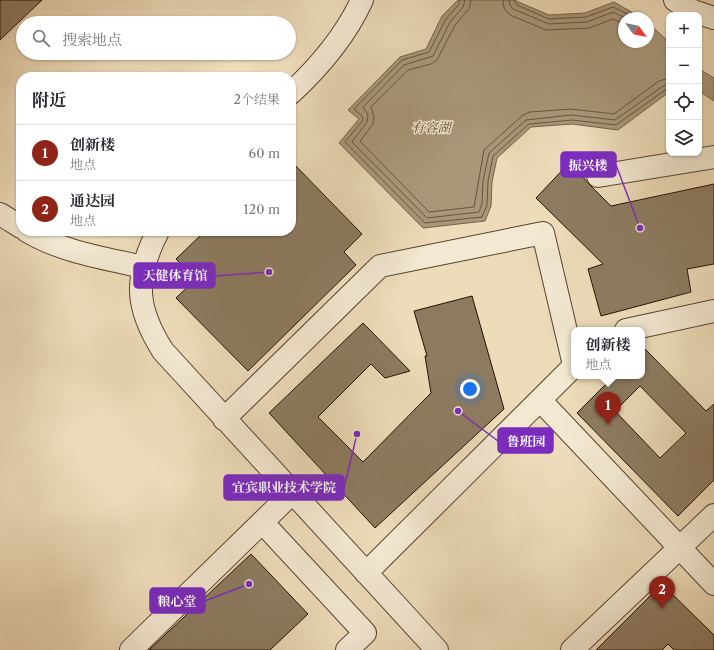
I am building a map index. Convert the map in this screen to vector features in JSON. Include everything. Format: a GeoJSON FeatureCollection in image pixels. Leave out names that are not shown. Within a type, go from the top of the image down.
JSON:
{"type":"FeatureCollection","features":[{"type":"Feature","properties":{"kind":"street"},"geometry":{"type":"LineString","coordinates":[[296,88],[331,50],[355,16],[362,0]]}},
{"type":"Feature","properties":{"kind":"street"},"geometry":{"type":"LineString","coordinates":[[675,0],[693,11],[714,18]]}},
{"type":"Feature","properties":{"kind":"street"},"geometry":{"type":"LineString","coordinates":[[598,176],[714,157]]}},
{"type":"Feature","properties":{"kind":"street"},"geometry":{"type":"LineString","coordinates":[[0,214],[16,224]]}},
{"type":"Feature","properties":{"kind":"street"},"geometry":{"type":"LineString","coordinates":[[224,419],[380,266],[543,233],[571,353]]}},
{"type":"Feature","properties":{"kind":"street"},"geometry":{"type":"LineString","coordinates":[[36,236],[42,240],[82,253],[143,267]]}},
{"type":"Feature","properties":{"kind":"street"},"geometry":{"type":"LineString","coordinates":[[156,236],[143,267],[140,294],[144,316],[152,334],[163,352],[366,573],[431,648]]}},
{"type":"Feature","properties":{"kind":"street"},"geometry":{"type":"LineString","coordinates":[[640,327],[714,311]]}},
{"type":"Feature","properties":{"kind":"street"},"geometry":{"type":"LineString","coordinates":[[366,573],[571,369]]}},
{"type":"Feature","properties":{"kind":"street"},"geometry":{"type":"LineString","coordinates":[[540,400],[714,584]]}},
{"type":"Feature","properties":{"kind":"street"},"geometry":{"type":"LineString","coordinates":[[131,650],[292,493]]}},
{"type":"Feature","properties":{"kind":"street"},"geometry":{"type":"LineString","coordinates":[[572,650],[714,515]]}},
{"type":"Feature","properties":{"kind":"street"},"geometry":{"type":"LineString","coordinates":[[262,522],[365,633],[347,650]]}},
{"type":"Feature","properties":{"kind":"water","name":"有容湖"},"geometry":{"type":"Polygon","coordinates":[[[458,0],[514,0],[549,15],[585,13],[614,2],[632,12],[618,12],[618,48],[654,48],[654,28],[666,39],[666,94],[618,130],[572,124],[531,127],[497,158],[492,182],[491,206],[485,221],[423,228],[339,143],[359,119],[348,110],[400,57],[426,49],[442,16],[458,0]]]}},
{"type":"Feature","properties":{"kind":"water"},"geometry":{"type":"Polygon","coordinates":[[[702,71],[714,78],[714,101],[702,93],[702,71]]]}},
{"type":"Feature","properties":{"kind":"building"},"geometry":{"type":"Polygon","coordinates":[[[0,0],[42,0],[25,16],[16,16],[16,25],[0,40],[0,0]]]}},
{"type":"Feature","properties":{"kind":"building"},"geometry":{"type":"Polygon","coordinates":[[[570,162],[611,206],[714,184],[714,264],[687,269],[691,292],[601,316],[588,269],[603,264],[536,198],[570,162]]]}},
{"type":"Feature","properties":{"kind":"building"},"geometry":{"type":"Polygon","coordinates":[[[296,166],[362,234],[344,252],[356,265],[248,371],[176,298],[196,279],[176,259],[200,236],[296,236],[296,166]]]}},
{"type":"Feature","properties":{"kind":"building"},"geometry":{"type":"Polygon","coordinates":[[[472,296],[504,409],[375,528],[269,413],[363,323],[410,371],[385,378],[371,364],[318,417],[363,462],[431,393],[425,356],[427,356],[414,311],[472,296]]]}},
{"type":"Feature","properties":{"kind":"building"},"geometry":{"type":"Polygon","coordinates":[[[645,349],[706,411],[714,404],[714,480],[678,516],[577,413],[611,379],[645,379],[645,349]],[[640,386],[615,411],[660,458],[686,433],[640,386]]]}},
{"type":"Feature","properties":{"kind":"building"},"geometry":{"type":"Polygon","coordinates":[[[251,554],[308,614],[270,650],[149,650],[251,554]]]}},
{"type":"Feature","properties":{"kind":"building"},"geometry":{"type":"Polygon","coordinates":[[[662,584],[714,635],[714,650],[674,650],[668,644],[662,650],[596,650],[662,584]]]}},
{"type":"Feature","properties":{"kind":"place","name":"振兴楼"},"geometry":{"type":"Point","coordinates":[640,228]}},
{"type":"Feature","properties":{"kind":"place","name":"天健体育馆"},"geometry":{"type":"Point","coordinates":[269,272]}},
{"type":"Feature","properties":{"kind":"place","name":"鲁班园"},"geometry":{"type":"Point","coordinates":[458,411]}},
{"type":"Feature","properties":{"kind":"place","name":"创新楼"},"geometry":{"type":"Point","coordinates":[608,425]}},
{"type":"Feature","properties":{"kind":"place","name":"宜宾职业技术学院"},"geometry":{"type":"Point","coordinates":[357,434]}},
{"type":"Feature","properties":{"kind":"place","name":"粮心堂"},"geometry":{"type":"Point","coordinates":[249,584]}},
{"type":"Feature","properties":{"kind":"place","name":"通达园"},"geometry":{"type":"Point","coordinates":[662,609]}}]}
